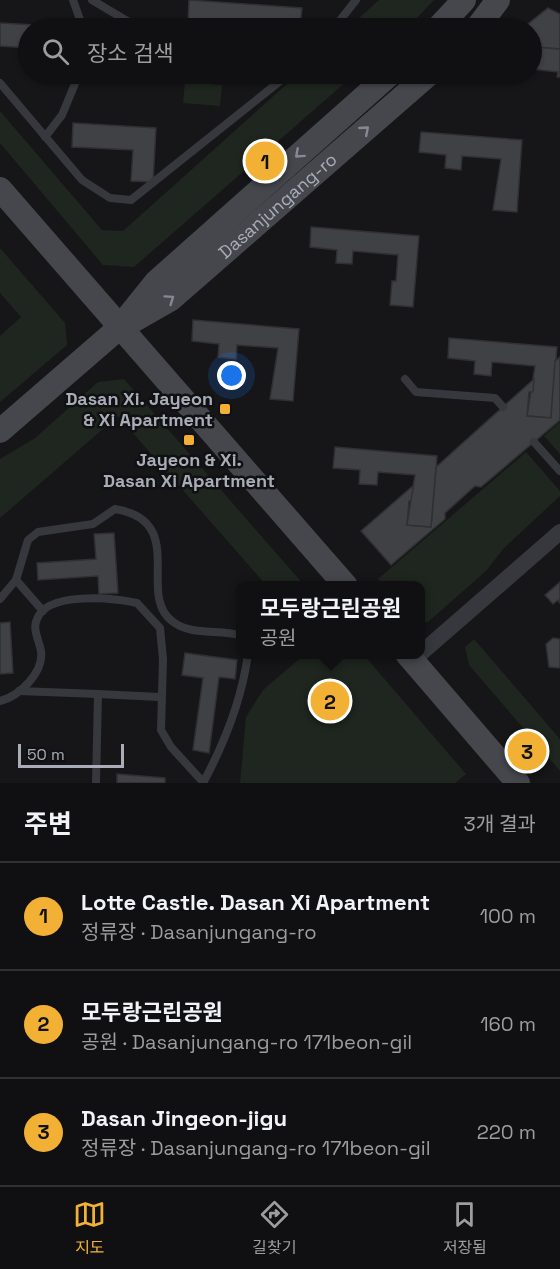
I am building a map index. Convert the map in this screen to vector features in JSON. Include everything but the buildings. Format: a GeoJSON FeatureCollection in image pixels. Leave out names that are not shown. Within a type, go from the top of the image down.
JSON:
{"type":"FeatureCollection","features":[{"type":"Feature","properties":{"kind":"street"},"geometry":{"type":"LineString","coordinates":[[448,18],[465,0]]}},
{"type":"Feature","properties":{"kind":"street"},"geometry":{"type":"LineString","coordinates":[[484,18],[498,0]]}},
{"type":"Feature","properties":{"kind":"street","name":"Dasanjungang-ro"},"geometry":{"type":"LineString","coordinates":[[0,431],[119,328],[156,282],[379,84]]}},
{"type":"Feature","properties":{"kind":"street","name":"Dasanjungang-ro"},"geometry":{"type":"LineString","coordinates":[[119,328],[171,298],[417,84]]}},
{"type":"Feature","properties":{"kind":"street"},"geometry":{"type":"LineString","coordinates":[[0,189],[119,328],[342,581]]}},
{"type":"Feature","properties":{"kind":"street"},"geometry":{"type":"LineString","coordinates":[[425,647],[560,532]]}},
{"type":"Feature","properties":{"kind":"street"},"geometry":{"type":"LineString","coordinates":[[417,659],[518,783]]}},
{"type":"Feature","properties":{"kind":"lane"},"geometry":{"type":"LineString","coordinates":[[73,0],[79,18]]}},
{"type":"Feature","properties":{"kind":"lane"},"geometry":{"type":"LineString","coordinates":[[92,0],[122,18]]}},
{"type":"Feature","properties":{"kind":"lane"},"geometry":{"type":"LineString","coordinates":[[342,18],[356,0]]}},
{"type":"Feature","properties":{"kind":"lane"},"geometry":{"type":"LineString","coordinates":[[0,83],[82,180],[110,198],[131,200],[276,84]]}},
{"type":"Feature","properties":{"kind":"lane"},"geometry":{"type":"LineString","coordinates":[[45,138],[62,115],[75,84]]}},
{"type":"Feature","properties":{"kind":"lane"},"geometry":{"type":"LineString","coordinates":[[405,379],[416,392],[495,398],[503,407]]}},
{"type":"Feature","properties":{"kind":"lane"},"geometry":{"type":"LineString","coordinates":[[534,442],[560,471]]}},
{"type":"Feature","properties":{"kind":"lane"},"geometry":{"type":"LineString","coordinates":[[0,599],[16,580],[28,540],[38,532],[93,524],[115,509],[140,516],[151,530],[157,551],[158,598],[164,613],[184,628],[236,634]]}},
{"type":"Feature","properties":{"kind":"lane"},"geometry":{"type":"LineString","coordinates":[[16,580],[43,611]]}},
{"type":"Feature","properties":{"kind":"lane"},"geometry":{"type":"LineString","coordinates":[[0,701],[19,691],[30,680],[41,663],[41,652],[35,628],[37,617],[43,611],[57,602],[70,599],[130,602],[144,609],[160,628],[161,730],[171,747],[203,783],[217,757],[245,673],[247,659]]}},
{"type":"Feature","properties":{"kind":"lane"},"geometry":{"type":"LineString","coordinates":[[160,628],[170,619]]}},
{"type":"Feature","properties":{"kind":"lane"},"geometry":{"type":"LineString","coordinates":[[19,691],[160,697]]}},
{"type":"Feature","properties":{"kind":"lane"},"geometry":{"type":"LineString","coordinates":[[96,783],[98,694]]}},
{"type":"Feature","properties":{"kind":"shaded area"},"geometry":{"type":"Polygon","coordinates":[[[379,0],[434,0],[417,18],[359,18],[379,0]]]}},
{"type":"Feature","properties":{"kind":"shaded area"},"geometry":{"type":"Polygon","coordinates":[[[185,84],[222,85],[220,106],[183,103],[185,84]]]}},
{"type":"Feature","properties":{"kind":"shaded area"},"geometry":{"type":"Polygon","coordinates":[[[287,84],[344,84],[134,267],[103,265],[0,143],[0,111],[102,230],[123,231],[287,84]]]}},
{"type":"Feature","properties":{"kind":"shaded area"},"geometry":{"type":"Polygon","coordinates":[[[0,248],[65,323],[67,345],[0,402],[0,336],[21,317],[0,293],[0,248]]]}},
{"type":"Feature","properties":{"kind":"shaded area"},"geometry":{"type":"Polygon","coordinates":[[[124,379],[301,581],[262,581],[118,416],[0,518],[0,459],[35,438],[98,382],[124,379]]]}},
{"type":"Feature","properties":{"kind":"shaded area"},"geometry":{"type":"Polygon","coordinates":[[[560,422],[560,454],[544,436],[560,422]]]}},
{"type":"Feature","properties":{"kind":"shaded area"},"geometry":{"type":"Polygon","coordinates":[[[526,452],[560,491],[560,496],[504,548],[486,571],[428,622],[425,622],[425,581],[380,581],[378,579],[526,452]]]}},
{"type":"Feature","properties":{"kind":"shaded area"},"geometry":{"type":"Polygon","coordinates":[[[474,639],[560,739],[560,771],[469,665],[465,647],[474,639]]]}},
{"type":"Feature","properties":{"kind":"shaded area"},"geometry":{"type":"Polygon","coordinates":[[[299,659],[367,659],[466,774],[455,783],[240,783],[246,717],[263,690],[299,659]]]}},
{"type":"Feature","properties":{"kind":"place","name":"Lotte Castle. Dasan Xi Apartment"},"geometry":{"type":"Point","coordinates":[265,161]}},
{"type":"Feature","properties":{"kind":"place","name":"Dasan Xi. Jayeon & Xi Apartment"},"geometry":{"type":"Point","coordinates":[225,409]}},
{"type":"Feature","properties":{"kind":"place","name":"Jayeon & Xi. Dasan Xi Apartment"},"geometry":{"type":"Point","coordinates":[189,440]}},
{"type":"Feature","properties":{"kind":"place","name":"모두랑근린공원"},"geometry":{"type":"Point","coordinates":[330,701]}},
{"type":"Feature","properties":{"kind":"place","name":"Dasan Jingeon-jigu"},"geometry":{"type":"Point","coordinates":[527,751]}}]}
